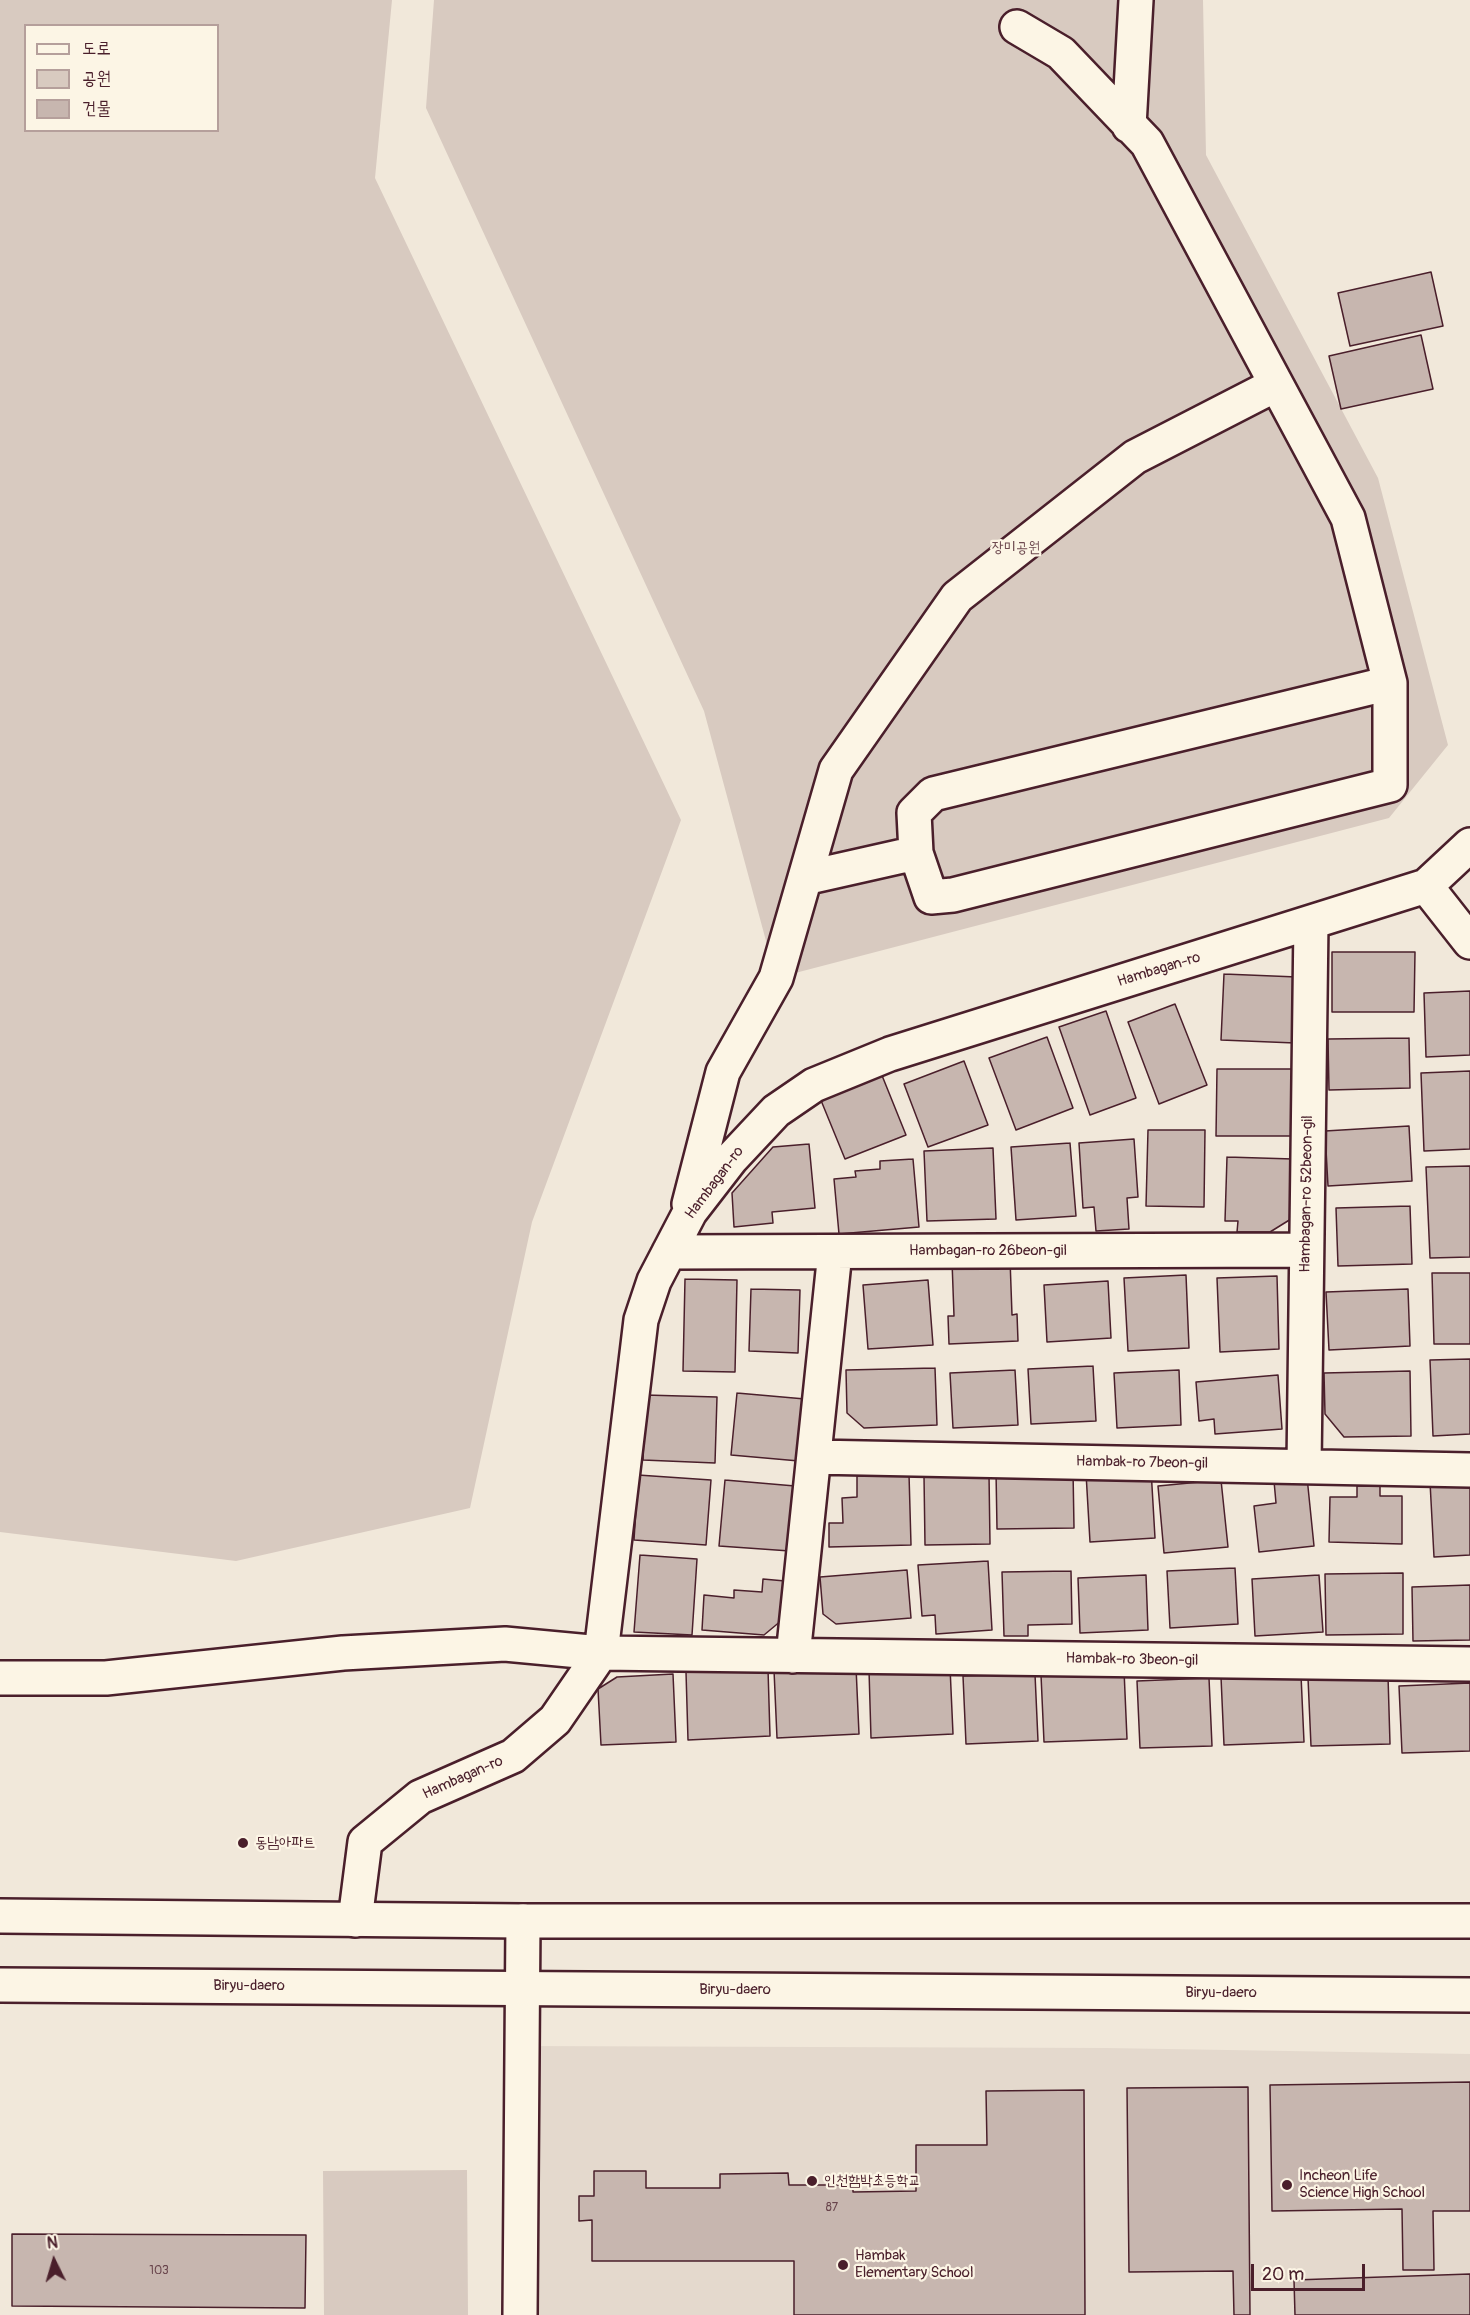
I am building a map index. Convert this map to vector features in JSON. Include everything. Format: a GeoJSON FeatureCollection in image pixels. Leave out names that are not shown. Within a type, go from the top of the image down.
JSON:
{"type":"FeatureCollection","features":[{"type":"Feature","properties":{"kind":"main road"},"geometry":{"type":"LineString","coordinates":[[1129,126],[1136,0]]}},
{"type":"Feature","properties":{"kind":"main road"},"geometry":{"type":"LineString","coordinates":[[1017,27],[1061,53],[1147,143],[1348,518],[1390,683],[1390,785],[953,895],[931,897],[916,853],[914,813],[933,794],[1390,683]]}},
{"type":"Feature","properties":{"kind":"main road"},"geometry":{"type":"LineString","coordinates":[[676,1239],[723,1072],[776,978],[836,770],[957,597],[1135,457],[1275,385]]}},
{"type":"Feature","properties":{"kind":"main road","name":"Hambagan-ro"},"geometry":{"type":"LineString","coordinates":[[355,1920],[365,1842],[420,1797],[513,1756],[555,1720],[602,1653],[641,1320],[654,1281],[690,1212],[730,1159],[776,1112],[814,1085],[890,1054],[1426,886],[1470,845]]}},
{"type":"Feature","properties":{"kind":"main road"},"geometry":{"type":"LineString","coordinates":[[805,878],[916,853]]}},
{"type":"Feature","properties":{"kind":"main road"},"geometry":{"type":"LineString","coordinates":[[1426,886],[1470,942]]}},
{"type":"Feature","properties":{"kind":"main road","name":"Hambagan-ro 52beon-gil"},"geometry":{"type":"LineString","coordinates":[[1304,1467],[1311,922]]}},
{"type":"Feature","properties":{"kind":"main road","name":"Hambagan-ro 26beon-gil"},"geometry":{"type":"LineString","coordinates":[[676,1239],[835,1251],[1306,1250]]}},
{"type":"Feature","properties":{"kind":"main road"},"geometry":{"type":"LineString","coordinates":[[793,1656],[835,1251]]}},
{"type":"Feature","properties":{"kind":"main road","name":"Hambak-ro 7beon-gil"},"geometry":{"type":"LineString","coordinates":[[814,1457],[1470,1470]]}},
{"type":"Feature","properties":{"kind":"main road","name":"Hambak-ro 3beon-gil"},"geometry":{"type":"LineString","coordinates":[[0,1678],[106,1678],[343,1653],[505,1644],[602,1653],[1470,1664]]}},
{"type":"Feature","properties":{"kind":"main road"},"geometry":{"type":"LineString","coordinates":[[0,1916],[523,1922],[1470,1921]]}},
{"type":"Feature","properties":{"kind":"main road"},"geometry":{"type":"LineString","coordinates":[[520,2315],[523,1922]]}},
{"type":"Feature","properties":{"kind":"main road","name":"Biryu-daero"},"geometry":{"type":"LineString","coordinates":[[0,1985],[1470,1995]]}},
{"type":"Feature","properties":{"kind":"shaded area","name":"인천함박초등학교"},"geometry":{"type":"Polygon","coordinates":[[[522,2046],[1106,2048],[1470,2054],[1470,2315],[520,2315],[522,2046]]]}},
{"type":"Feature","properties":{"kind":"green space"},"geometry":{"type":"Polygon","coordinates":[[[0,0],[392,0],[375,178],[681,820],[532,1222],[470,1508],[236,1561],[0,1532],[0,0]]]}},
{"type":"Feature","properties":{"kind":"green space","name":"장미공원"},"geometry":{"type":"Polygon","coordinates":[[[434,0],[1203,0],[1206,155],[1378,478],[1448,745],[1389,818],[776,978],[704,711],[426,108],[434,0]]]}},
{"type":"Feature","properties":{"kind":"green space"},"geometry":{"type":"Polygon","coordinates":[[[467,2170],[468,2315],[324,2315],[323,2171],[467,2170]]]}},
{"type":"Feature","properties":{"kind":"building"},"geometry":{"type":"Polygon","coordinates":[[[1431,272],[1443,326],[1350,346],[1338,293],[1431,272]]]}},
{"type":"Feature","properties":{"kind":"building"},"geometry":{"type":"Polygon","coordinates":[[[1421,335],[1433,389],[1341,409],[1329,356],[1421,335]]]}},
{"type":"Feature","properties":{"kind":"building"},"geometry":{"type":"Polygon","coordinates":[[[1332,952],[1415,952],[1414,1012],[1332,1012],[1332,952]]]}},
{"type":"Feature","properties":{"kind":"building"},"geometry":{"type":"Polygon","coordinates":[[[1224,974],[1297,977],[1295,1043],[1221,1040],[1224,974]]]}},
{"type":"Feature","properties":{"kind":"building"},"geometry":{"type":"Polygon","coordinates":[[[1470,991],[1470,1055],[1426,1057],[1424,993],[1470,991]]]}},
{"type":"Feature","properties":{"kind":"building"},"geometry":{"type":"Polygon","coordinates":[[[1175,1004],[1207,1085],[1159,1104],[1128,1022],[1175,1004]]]}},
{"type":"Feature","properties":{"kind":"building"},"geometry":{"type":"Polygon","coordinates":[[[1106,1011],[1136,1098],[1090,1115],[1059,1027],[1106,1011]]]}},
{"type":"Feature","properties":{"kind":"building"},"geometry":{"type":"Polygon","coordinates":[[[1047,1037],[1073,1108],[1016,1130],[989,1058],[1047,1037]]]}},
{"type":"Feature","properties":{"kind":"building"},"geometry":{"type":"Polygon","coordinates":[[[1409,1038],[1410,1088],[1329,1090],[1328,1039],[1409,1038]]]}},
{"type":"Feature","properties":{"kind":"building"},"geometry":{"type":"Polygon","coordinates":[[[964,1061],[988,1125],[928,1147],[904,1084],[964,1061]]]}},
{"type":"Feature","properties":{"kind":"building"},"geometry":{"type":"Polygon","coordinates":[[[1217,1069],[1293,1069],[1293,1136],[1216,1136],[1217,1069]]]}},
{"type":"Feature","properties":{"kind":"building"},"geometry":{"type":"Polygon","coordinates":[[[1470,1071],[1470,1149],[1424,1151],[1421,1073],[1470,1071]]]}},
{"type":"Feature","properties":{"kind":"building"},"geometry":{"type":"Polygon","coordinates":[[[881,1073],[906,1135],[845,1159],[820,1098],[881,1073]]]}},
{"type":"Feature","properties":{"kind":"building"},"geometry":{"type":"Polygon","coordinates":[[[1409,1126],[1412,1181],[1328,1186],[1325,1131],[1409,1126]]]}},
{"type":"Feature","properties":{"kind":"building"},"geometry":{"type":"Polygon","coordinates":[[[1148,1130],[1205,1130],[1204,1207],[1146,1206],[1148,1130]]]}},
{"type":"Feature","properties":{"kind":"building"},"geometry":{"type":"Polygon","coordinates":[[[1134,1139],[1138,1197],[1127,1198],[1129,1229],[1096,1231],[1094,1207],[1083,1208],[1079,1143],[1134,1139]]]}},
{"type":"Feature","properties":{"kind":"building"},"geometry":{"type":"Polygon","coordinates":[[[1070,1143],[1076,1216],[1016,1220],[1011,1147],[1070,1143]]]}},
{"type":"Feature","properties":{"kind":"building"},"geometry":{"type":"Polygon","coordinates":[[[809,1144],[815,1208],[772,1212],[773,1223],[734,1227],[732,1193],[773,1147],[809,1144]]]}},
{"type":"Feature","properties":{"kind":"building"},"geometry":{"type":"Polygon","coordinates":[[[993,1148],[996,1219],[927,1221],[924,1151],[993,1148]]]}},
{"type":"Feature","properties":{"kind":"building"},"geometry":{"type":"Polygon","coordinates":[[[1227,1157],[1293,1159],[1291,1219],[1270,1232],[1237,1232],[1238,1221],[1225,1221],[1227,1157]]]}},
{"type":"Feature","properties":{"kind":"building"},"geometry":{"type":"Polygon","coordinates":[[[913,1159],[919,1227],[839,1234],[834,1179],[856,1177],[855,1171],[880,1169],[880,1161],[913,1159]]]}},
{"type":"Feature","properties":{"kind":"building"},"geometry":{"type":"Polygon","coordinates":[[[1470,1166],[1470,1257],[1430,1258],[1426,1167],[1470,1166]]]}},
{"type":"Feature","properties":{"kind":"building"},"geometry":{"type":"Polygon","coordinates":[[[1410,1206],[1412,1264],[1338,1266],[1336,1208],[1410,1206]]]}},
{"type":"Feature","properties":{"kind":"building"},"geometry":{"type":"Polygon","coordinates":[[[1010,1259],[1012,1315],[1017,1314],[1018,1341],[949,1344],[948,1316],[954,1316],[952,1261],[1010,1259]]]}},
{"type":"Feature","properties":{"kind":"building"},"geometry":{"type":"Polygon","coordinates":[[[1432,1273],[1470,1273],[1470,1344],[1434,1344],[1432,1273]]]}},
{"type":"Feature","properties":{"kind":"building"},"geometry":{"type":"Polygon","coordinates":[[[1186,1275],[1189,1348],[1128,1351],[1124,1278],[1186,1275]]]}},
{"type":"Feature","properties":{"kind":"building"},"geometry":{"type":"Polygon","coordinates":[[[1277,1276],[1279,1349],[1220,1352],[1217,1278],[1277,1276]]]}},
{"type":"Feature","properties":{"kind":"building"},"geometry":{"type":"Polygon","coordinates":[[[685,1279],[737,1280],[735,1372],[683,1371],[685,1279]]]}},
{"type":"Feature","properties":{"kind":"building"},"geometry":{"type":"Polygon","coordinates":[[[928,1280],[933,1345],[868,1349],[863,1285],[928,1280]]]}},
{"type":"Feature","properties":{"kind":"building"},"geometry":{"type":"Polygon","coordinates":[[[1108,1281],[1111,1338],[1047,1342],[1044,1285],[1108,1281]]]}},
{"type":"Feature","properties":{"kind":"building"},"geometry":{"type":"Polygon","coordinates":[[[751,1289],[800,1290],[798,1353],[749,1351],[751,1289]]]}},
{"type":"Feature","properties":{"kind":"building"},"geometry":{"type":"Polygon","coordinates":[[[1408,1289],[1410,1346],[1329,1350],[1326,1292],[1408,1289]]]}},
{"type":"Feature","properties":{"kind":"building"},"geometry":{"type":"Polygon","coordinates":[[[1470,1359],[1470,1434],[1433,1436],[1430,1360],[1470,1359]]]}},
{"type":"Feature","properties":{"kind":"building"},"geometry":{"type":"Polygon","coordinates":[[[1093,1366],[1096,1421],[1031,1424],[1028,1369],[1093,1366]]]}},
{"type":"Feature","properties":{"kind":"building"},"geometry":{"type":"Polygon","coordinates":[[[935,1368],[937,1425],[864,1428],[847,1413],[846,1370],[935,1368]]]}},
{"type":"Feature","properties":{"kind":"building"},"geometry":{"type":"Polygon","coordinates":[[[1015,1370],[1018,1425],[953,1428],[950,1373],[1015,1370]]]}},
{"type":"Feature","properties":{"kind":"building"},"geometry":{"type":"Polygon","coordinates":[[[1179,1370],[1181,1425],[1117,1428],[1114,1373],[1179,1370]]]}},
{"type":"Feature","properties":{"kind":"building"},"geometry":{"type":"Polygon","coordinates":[[[1410,1371],[1411,1436],[1344,1437],[1325,1414],[1324,1373],[1410,1371]]]}},
{"type":"Feature","properties":{"kind":"building"},"geometry":{"type":"Polygon","coordinates":[[[1278,1375],[1282,1429],[1215,1434],[1214,1419],[1199,1421],[1196,1382],[1278,1375]]]}},
{"type":"Feature","properties":{"kind":"building"},"geometry":{"type":"Polygon","coordinates":[[[737,1393],[805,1399],[799,1461],[731,1455],[737,1393]]]}},
{"type":"Feature","properties":{"kind":"building"},"geometry":{"type":"Polygon","coordinates":[[[645,1395],[717,1397],[715,1463],[643,1460],[645,1395]]]}},
{"type":"Feature","properties":{"kind":"building"},"geometry":{"type":"Polygon","coordinates":[[[1151,1469],[1155,1538],[1090,1542],[1086,1473],[1151,1469]]]}},
{"type":"Feature","properties":{"kind":"building"},"geometry":{"type":"Polygon","coordinates":[[[1073,1470],[1074,1528],[997,1529],[996,1471],[1073,1470]]]}},
{"type":"Feature","properties":{"kind":"building"},"geometry":{"type":"Polygon","coordinates":[[[909,1474],[911,1545],[829,1547],[829,1523],[843,1523],[842,1498],[857,1497],[857,1476],[909,1474]]]}},
{"type":"Feature","properties":{"kind":"building"},"geometry":{"type":"Polygon","coordinates":[[[989,1474],[990,1544],[925,1545],[924,1476],[989,1474]]]}},
{"type":"Feature","properties":{"kind":"building"},"geometry":{"type":"Polygon","coordinates":[[[638,1475],[711,1480],[706,1545],[634,1540],[638,1475]]]}},
{"type":"Feature","properties":{"kind":"building"},"geometry":{"type":"Polygon","coordinates":[[[1307,1477],[1314,1546],[1259,1552],[1254,1506],[1276,1503],[1274,1481],[1307,1477]]]}},
{"type":"Feature","properties":{"kind":"building"},"geometry":{"type":"Polygon","coordinates":[[[1470,1479],[1470,1555],[1434,1557],[1430,1482],[1470,1479]]]}},
{"type":"Feature","properties":{"kind":"building"},"geometry":{"type":"Polygon","coordinates":[[[725,1480],[795,1486],[790,1551],[719,1546],[725,1480]]]}},
{"type":"Feature","properties":{"kind":"building"},"geometry":{"type":"Polygon","coordinates":[[[1221,1480],[1228,1547],[1164,1553],[1158,1486],[1221,1480]]]}},
{"type":"Feature","properties":{"kind":"building"},"geometry":{"type":"Polygon","coordinates":[[[1357,1486],[1380,1486],[1380,1496],[1402,1496],[1402,1544],[1329,1542],[1330,1497],[1357,1497],[1357,1486]]]}},
{"type":"Feature","properties":{"kind":"building"},"geometry":{"type":"Polygon","coordinates":[[[640,1555],[697,1559],[692,1635],[634,1632],[640,1555]]]}},
{"type":"Feature","properties":{"kind":"building"},"geometry":{"type":"Polygon","coordinates":[[[988,1561],[992,1630],[936,1634],[935,1615],[922,1616],[918,1565],[988,1561]]]}},
{"type":"Feature","properties":{"kind":"building"},"geometry":{"type":"Polygon","coordinates":[[[1235,1568],[1238,1624],[1170,1628],[1167,1571],[1235,1568]]]}},
{"type":"Feature","properties":{"kind":"building"},"geometry":{"type":"Polygon","coordinates":[[[907,1570],[911,1618],[836,1624],[823,1614],[820,1577],[907,1570]]]}},
{"type":"Feature","properties":{"kind":"building"},"geometry":{"type":"Polygon","coordinates":[[[1071,1571],[1072,1624],[1028,1625],[1028,1636],[1004,1636],[1002,1572],[1071,1571]]]}},
{"type":"Feature","properties":{"kind":"building"},"geometry":{"type":"Polygon","coordinates":[[[1403,1573],[1403,1634],[1326,1635],[1325,1574],[1403,1573]]]}},
{"type":"Feature","properties":{"kind":"building"},"geometry":{"type":"Polygon","coordinates":[[[1146,1575],[1148,1630],[1080,1633],[1078,1578],[1146,1575]]]}},
{"type":"Feature","properties":{"kind":"building"},"geometry":{"type":"Polygon","coordinates":[[[1319,1575],[1323,1632],[1255,1636],[1252,1579],[1319,1575]]]}},
{"type":"Feature","properties":{"kind":"building"},"geometry":{"type":"Polygon","coordinates":[[[763,1579],[785,1581],[782,1620],[764,1635],[702,1630],[704,1595],[734,1598],[734,1590],[762,1592],[763,1579]]]}},
{"type":"Feature","properties":{"kind":"building"},"geometry":{"type":"Polygon","coordinates":[[[1470,1585],[1470,1640],[1413,1641],[1412,1587],[1470,1585]]]}},
{"type":"Feature","properties":{"kind":"building"},"geometry":{"type":"Polygon","coordinates":[[[856,1667],[859,1734],[777,1738],[774,1670],[856,1667]]]}},
{"type":"Feature","properties":{"kind":"building"},"geometry":{"type":"Polygon","coordinates":[[[950,1667],[953,1734],[871,1738],[869,1670],[950,1667]]]}},
{"type":"Feature","properties":{"kind":"building"},"geometry":{"type":"Polygon","coordinates":[[[768,1669],[770,1736],[688,1740],[686,1672],[768,1669]]]}},
{"type":"Feature","properties":{"kind":"building"},"geometry":{"type":"Polygon","coordinates":[[[1124,1670],[1127,1739],[1044,1742],[1041,1675],[1124,1670]]]}},
{"type":"Feature","properties":{"kind":"building"},"geometry":{"type":"Polygon","coordinates":[[[673,1674],[676,1742],[601,1745],[598,1689],[617,1677],[673,1674]]]}},
{"type":"Feature","properties":{"kind":"building"},"geometry":{"type":"Polygon","coordinates":[[[1035,1674],[1038,1741],[966,1744],[963,1676],[1035,1674]]]}},
{"type":"Feature","properties":{"kind":"building"},"geometry":{"type":"Polygon","coordinates":[[[1301,1675],[1304,1742],[1224,1745],[1221,1677],[1301,1675]]]}},
{"type":"Feature","properties":{"kind":"building"},"geometry":{"type":"Polygon","coordinates":[[[1388,1676],[1390,1744],[1311,1746],[1308,1678],[1388,1676]]]}},
{"type":"Feature","properties":{"kind":"building"},"geometry":{"type":"Polygon","coordinates":[[[1209,1678],[1212,1746],[1140,1748],[1137,1681],[1209,1678]]]}},
{"type":"Feature","properties":{"kind":"building"},"geometry":{"type":"Polygon","coordinates":[[[1470,1683],[1470,1751],[1402,1753],[1399,1686],[1470,1683]]]}},
{"type":"Feature","properties":{"kind":"building"},"geometry":{"type":"Polygon","coordinates":[[[1470,2082],[1470,2211],[1433,2211],[1434,2270],[1403,2270],[1402,2209],[1272,2211],[1270,2085],[1470,2082]]]}},
{"type":"Feature","properties":{"kind":"building"},"geometry":{"type":"Polygon","coordinates":[[[1248,2087],[1250,2315],[1234,2315],[1233,2271],[1129,2272],[1127,2088],[1248,2087]]]}},
{"type":"Feature","properties":{"kind":"building"},"geometry":{"type":"Polygon","coordinates":[[[1084,2090],[1085,2315],[794,2315],[794,2261],[592,2261],[592,2220],[579,2221],[579,2196],[594,2196],[594,2171],[646,2171],[646,2188],[720,2188],[720,2174],[788,2173],[789,2185],[853,2185],[853,2192],[916,2191],[916,2145],[987,2145],[986,2091],[1084,2090]]]}},
{"type":"Feature","properties":{"kind":"building"},"geometry":{"type":"Polygon","coordinates":[[[12,2234],[306,2235],[305,2308],[12,2306],[12,2234]]]}},
{"type":"Feature","properties":{"kind":"building"},"geometry":{"type":"Polygon","coordinates":[[[1470,2274],[1470,2315],[1295,2315],[1294,2280],[1470,2274]]]}},
{"type":"Feature","properties":{"kind":"place","name":"동남아파트"},"geometry":{"type":"Point","coordinates":[243,1843]}},
{"type":"Feature","properties":{"kind":"place","name":"인천함박초등학교"},"geometry":{"type":"Point","coordinates":[812,2181]}},
{"type":"Feature","properties":{"kind":"place","name":"Incheon Life Science High School"},"geometry":{"type":"Point","coordinates":[1287,2185]}},
{"type":"Feature","properties":{"kind":"place","name":"Hambak Elementary School"},"geometry":{"type":"Point","coordinates":[843,2265]}}]}
